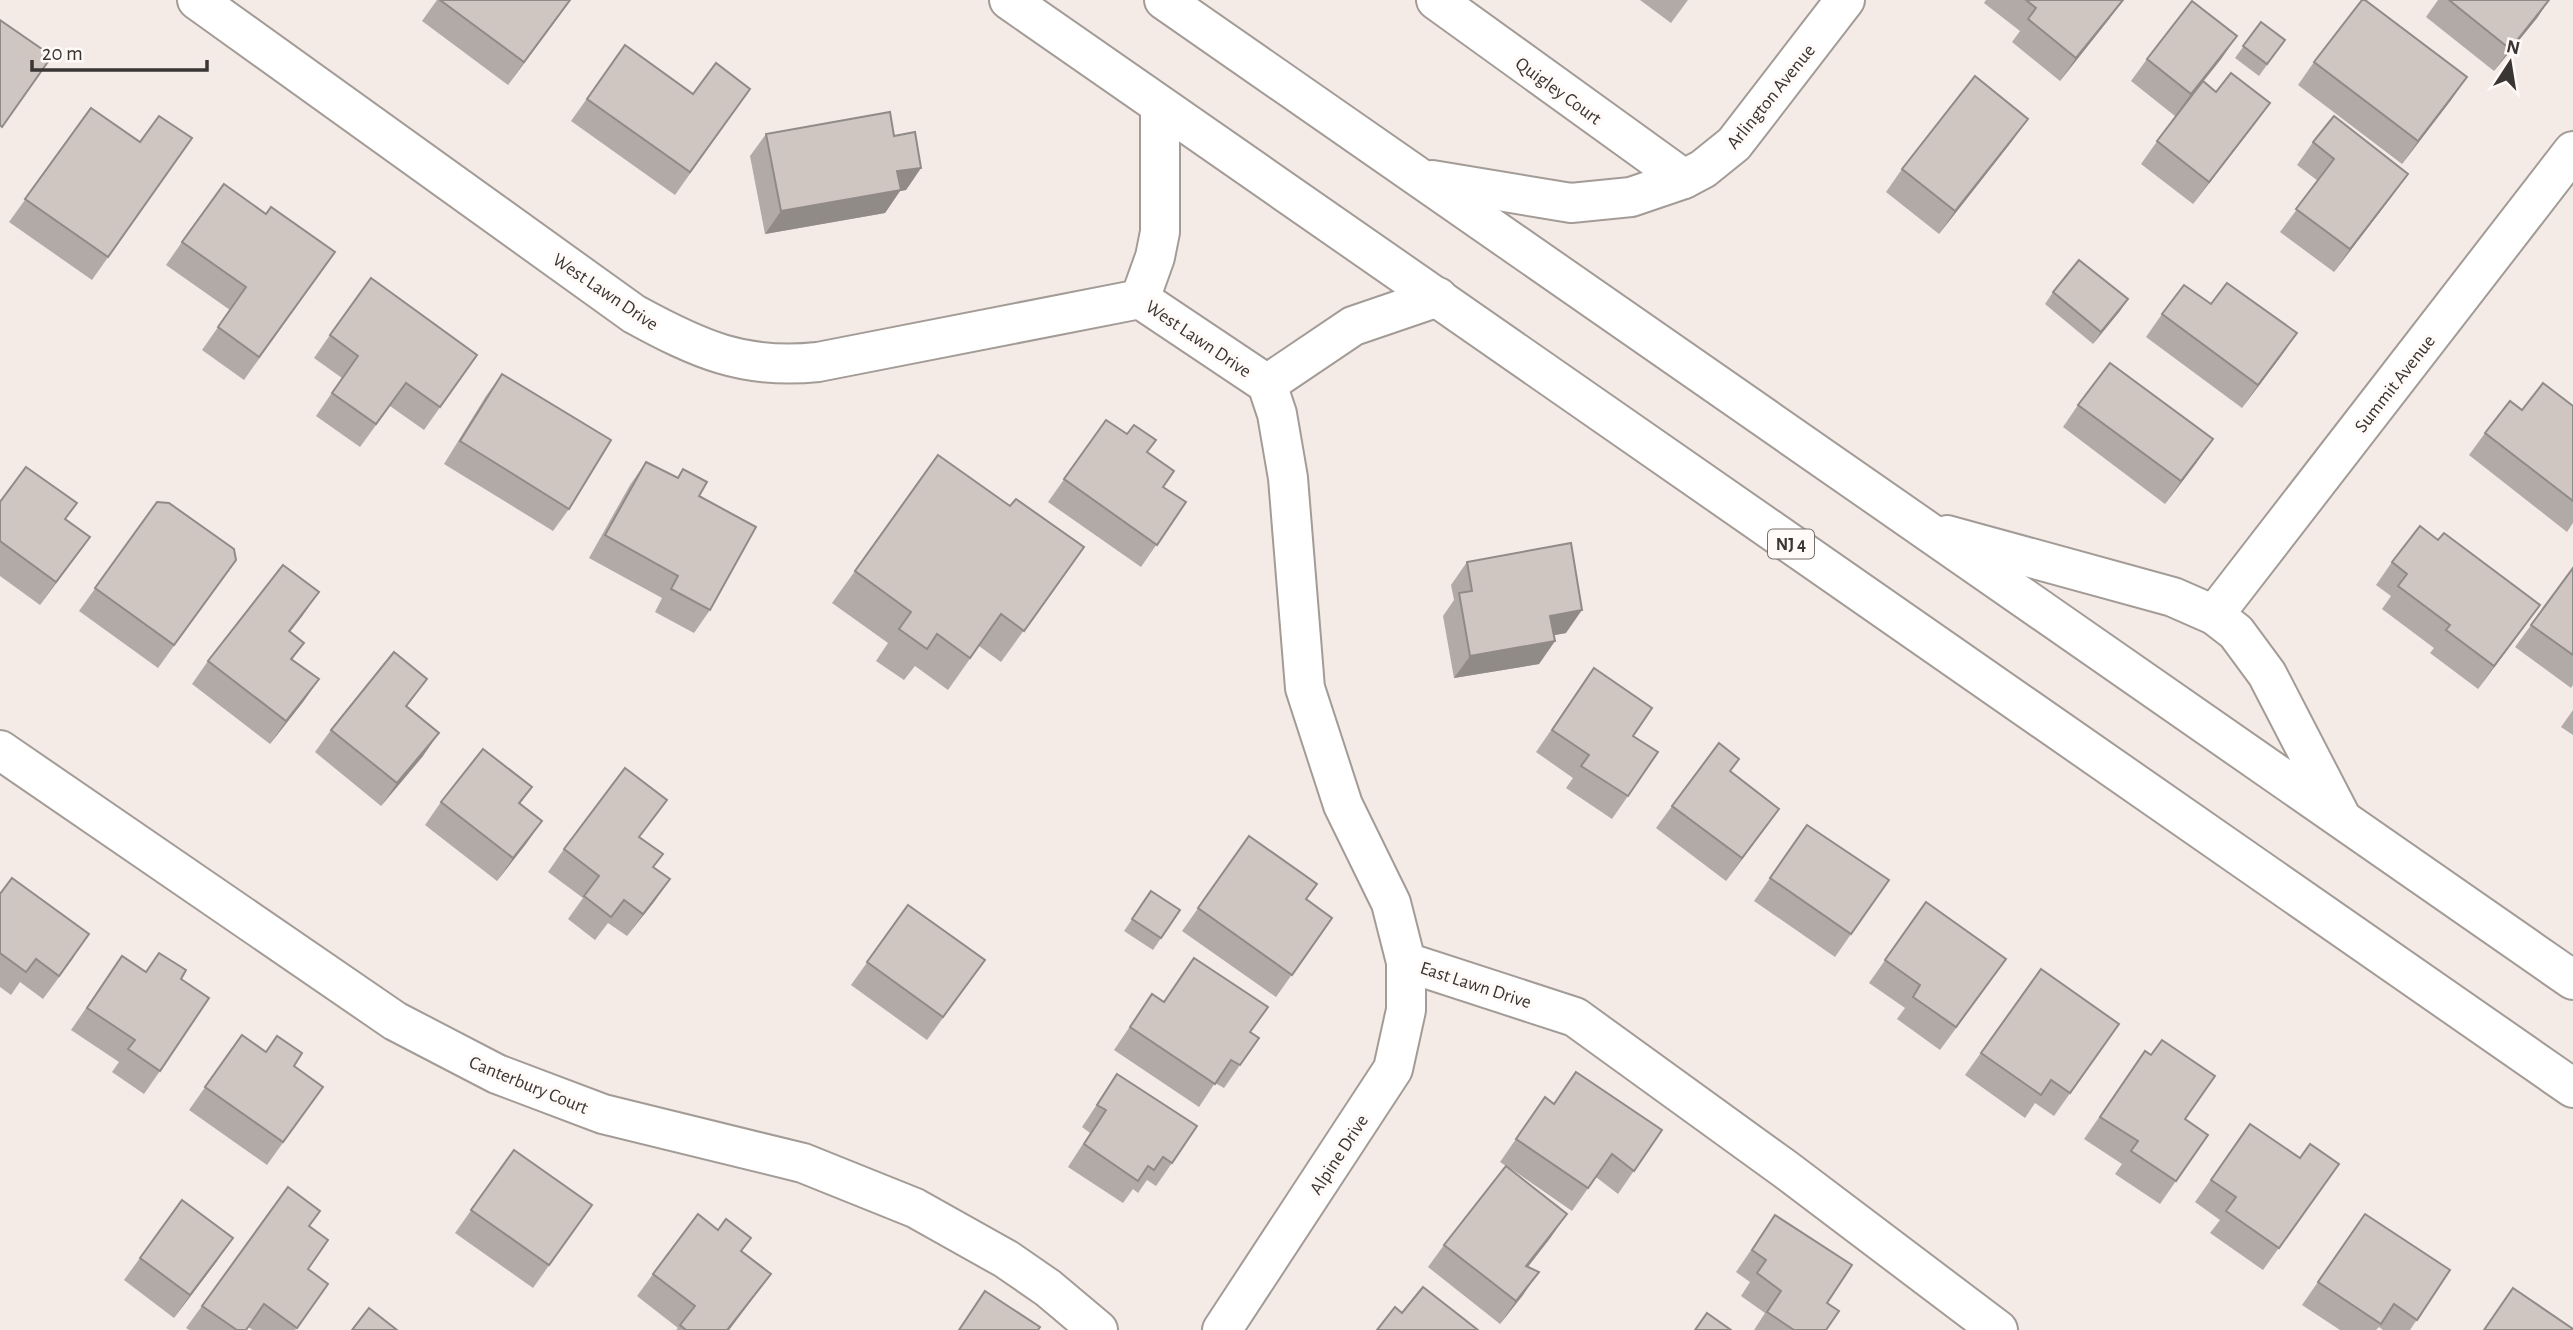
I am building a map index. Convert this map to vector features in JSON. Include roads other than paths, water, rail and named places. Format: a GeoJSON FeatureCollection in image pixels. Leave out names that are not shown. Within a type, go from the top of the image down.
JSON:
{"type":"FeatureCollection","features":[{"type":"Feature","properties":{"kind":"main road","name":"West Lawn Drive"},"geometry":{"type":"LineString","coordinates":[[197,0],[634,314],[701,348],[733,359],[787,365],[818,362],[1140,299],[1267,384]]}},
{"type":"Feature","properties":{"kind":"main road","name":"NJ 4"},"geometry":{"type":"LineString","coordinates":[[1009,0],[2573,1088]]}},
{"type":"Feature","properties":{"kind":"main road"},"geometry":{"type":"LineString","coordinates":[[1164,0],[2573,980]]}},
{"type":"Feature","properties":{"kind":"main road","name":"Quigley Court"},"geometry":{"type":"LineString","coordinates":[[1436,0],[1684,179]]}},
{"type":"Feature","properties":{"kind":"main road","name":"Arlington Avenue"},"geometry":{"type":"LineString","coordinates":[[1421,178],[1571,203],[1631,197],[1684,179],[1703,169],[1734,144],[1846,0]]}},
{"type":"Feature","properties":{"kind":"main road"},"geometry":{"type":"LineString","coordinates":[[1140,299],[1155,257],[1160,232],[1160,106]]}},
{"type":"Feature","properties":{"kind":"main road","name":"Summit Avenue"},"geometry":{"type":"LineString","coordinates":[[2214,615],[2573,151]]}},
{"type":"Feature","properties":{"kind":"main road"},"geometry":{"type":"LineString","coordinates":[[1267,384],[1353,326],[1438,298]]}},
{"type":"Feature","properties":{"kind":"main road","name":"East Lawn Drive"},"geometry":{"type":"LineString","coordinates":[[1267,384],[1277,414],[1288,478],[1305,688],[1343,806],[1391,903],[1406,961],[1575,1017],[1785,1169],[1998,1330]]}},
{"type":"Feature","properties":{"kind":"main road"},"geometry":{"type":"LineString","coordinates":[[1919,527],[2173,597],[2214,615],[2236,632],[2267,674],[2342,820]]}},
{"type":"Feature","properties":{"kind":"main road","name":"Canterbury Court"},"geometry":{"type":"LineString","coordinates":[[0,750],[395,1021],[497,1074],[603,1114],[803,1163],[915,1208],[1006,1259],[1048,1288],[1098,1330]]}},
{"type":"Feature","properties":{"kind":"main road"},"geometry":{"type":"LineString","coordinates":[[2504,931],[2573,945]]}},
{"type":"Feature","properties":{"kind":"main road","name":"Alpine Drive"},"geometry":{"type":"LineString","coordinates":[[1222,1330],[1393,1069],[1406,1010],[1406,961]]}}]}
